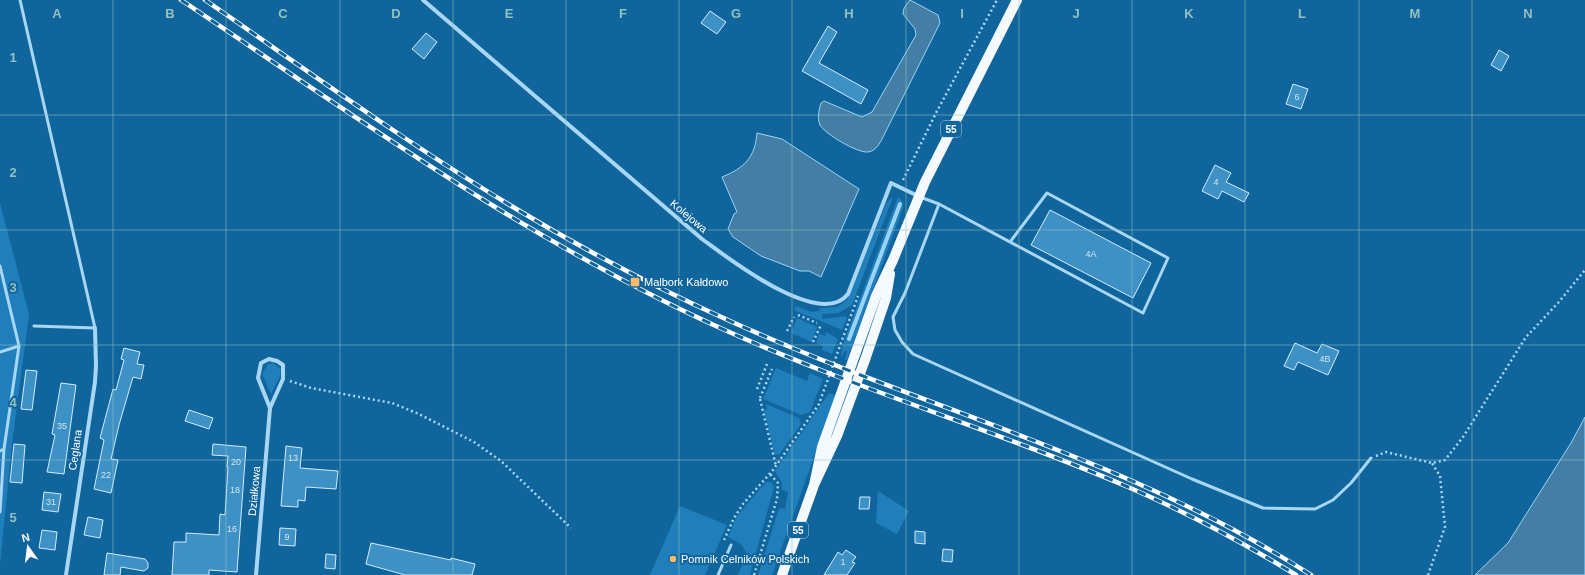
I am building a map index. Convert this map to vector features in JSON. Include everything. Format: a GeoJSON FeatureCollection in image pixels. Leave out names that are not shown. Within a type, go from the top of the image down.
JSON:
{"type":"FeatureCollection","features":[{"type":"Feature","properties":{"kind":"main road","name":"55"},"geometry":{"type":"LineString","coordinates":[[782,575],[814,485],[822,447],[837,401],[876,296],[893,260],[919,196],[1016,0]]}},
{"type":"Feature","properties":{"kind":"street","name":"Kolejowa"},"geometry":{"type":"LineString","coordinates":[[423,0],[702,239],[739,267],[801,300],[821,305],[837,304],[844,300],[848,294],[890,183],[900,187]]}},
{"type":"Feature","properties":{"kind":"street"},"geometry":{"type":"LineString","coordinates":[[900,187],[919,196]]}},
{"type":"Feature","properties":{"kind":"street","name":"Ceglana"},"geometry":{"type":"LineString","coordinates":[[66,575],[96,366],[95,328]]}},
{"type":"Feature","properties":{"kind":"street","name":"Działkowa"},"geometry":{"type":"LineString","coordinates":[[256,575],[270,408],[283,379],[283,365],[277,361],[269,359],[260,363],[258,378],[270,408]]}},
{"type":"Feature","properties":{"kind":"lane"},"geometry":{"type":"LineString","coordinates":[[20,0],[95,328],[34,326]]}},
{"type":"Feature","properties":{"kind":"lane"},"geometry":{"type":"LineString","coordinates":[[919,196],[939,204],[1010,242],[1143,313],[1168,258],[1047,193],[1010,242]]}},
{"type":"Feature","properties":{"kind":"lane"},"geometry":{"type":"LineString","coordinates":[[939,204],[905,293],[893,317],[895,330],[902,342],[913,354],[1192,480],[1263,508],[1315,509],[1333,500],[1351,482],[1371,458]]}},
{"type":"Feature","properties":{"kind":"lane"},"geometry":{"type":"LineString","coordinates":[[0,266],[19,346],[4,449],[0,512]]}},
{"type":"Feature","properties":{"kind":"lane"},"geometry":{"type":"LineString","coordinates":[[0,352],[19,346]]}},
{"type":"Feature","properties":{"kind":"lane"},"geometry":{"type":"LineString","coordinates":[[0,451],[4,449]]}},
{"type":"Feature","properties":{"kind":"lane"},"geometry":{"type":"LineString","coordinates":[[718,575],[731,545]]}},
{"type":"Feature","properties":{"kind":"path"},"geometry":{"type":"LineString","coordinates":[[900,187],[937,111],[997,0]]}},
{"type":"Feature","properties":{"kind":"path"},"geometry":{"type":"LineString","coordinates":[[1386,452],[1405,455],[1432,463],[1445,460],[1463,438],[1526,337],[1566,294],[1585,270]]}},
{"type":"Feature","properties":{"kind":"path"},"geometry":{"type":"LineString","coordinates":[[723,541],[734,518],[743,504],[770,474],[819,404],[858,295]]}},
{"type":"Feature","properties":{"kind":"path"},"geometry":{"type":"LineString","coordinates":[[798,315],[817,323]]}},
{"type":"Feature","properties":{"kind":"path"},"geometry":{"type":"LineString","coordinates":[[787,331],[794,317]]}},
{"type":"Feature","properties":{"kind":"path"},"geometry":{"type":"LineString","coordinates":[[813,342],[821,325]]}},
{"type":"Feature","properties":{"kind":"path"},"geometry":{"type":"LineString","coordinates":[[757,389],[767,364]]}},
{"type":"Feature","properties":{"kind":"path"},"geometry":{"type":"LineString","coordinates":[[772,369],[760,398],[776,466]]}},
{"type":"Feature","properties":{"kind":"path"},"geometry":{"type":"LineString","coordinates":[[283,379],[311,388],[392,403],[419,414],[474,442],[501,461],[571,528]]}},
{"type":"Feature","properties":{"kind":"path"},"geometry":{"type":"LineString","coordinates":[[1428,575],[1446,527],[1440,476],[1432,463]]}},
{"type":"Feature","properties":{"kind":"path"},"geometry":{"type":"LineString","coordinates":[[754,575],[776,499],[778,483],[770,474]]}},
{"type":"Feature","properties":{"kind":"shaded area"},"geometry":{"type":"Polygon","coordinates":[[[910,0],[938,15],[940,23],[879,144],[873,150],[868,152],[849,146],[834,138],[820,125],[818,117],[821,103],[824,101],[862,117],[872,112],[916,35],[915,29],[903,14],[904,8],[910,0]]]}},
{"type":"Feature","properties":{"kind":"shaded area"},"geometry":{"type":"Polygon","coordinates":[[[757,133],[782,139],[859,189],[821,277],[809,271],[800,271],[761,256],[733,237],[728,229],[734,214],[737,212],[722,177],[730,174],[742,166],[751,156],[756,142],[757,133]]]}},
{"type":"Feature","properties":{"kind":"shaded area"},"geometry":{"type":"Polygon","coordinates":[[[893,197],[852,305],[839,313],[822,314],[822,319],[845,316],[847,318],[842,330],[794,310],[796,306],[811,312],[819,311],[820,308],[837,307],[847,300],[887,202],[893,197]]]}},
{"type":"Feature","properties":{"kind":"shaded area"},"geometry":{"type":"Polygon","coordinates":[[[898,197],[903,202],[903,208],[847,360],[845,359],[847,351],[845,351],[841,358],[842,347],[898,197]]]}},
{"type":"Feature","properties":{"kind":"shaded area"},"geometry":{"type":"Polygon","coordinates":[[[0,203],[29,314],[12,444],[0,564],[0,203]]]}},
{"type":"Feature","properties":{"kind":"shaded area"},"geometry":{"type":"Polygon","coordinates":[[[797,318],[817,327],[812,342],[791,333],[797,318]]]}},
{"type":"Feature","properties":{"kind":"shaded area"},"geometry":{"type":"Polygon","coordinates":[[[826,332],[838,339],[832,354],[822,350],[823,346],[816,343],[819,334],[825,336],[826,332]]]}},
{"type":"Feature","properties":{"kind":"shaded area"},"geometry":{"type":"Polygon","coordinates":[[[273,363],[281,369],[280,376],[271,394],[262,374],[268,364],[273,363]]]}},
{"type":"Feature","properties":{"kind":"shaded area"},"geometry":{"type":"Polygon","coordinates":[[[776,368],[807,381],[810,373],[823,379],[810,412],[801,415],[763,399],[776,368]]]}},
{"type":"Feature","properties":{"kind":"shaded area"},"geometry":{"type":"Polygon","coordinates":[[[829,393],[836,395],[772,575],[758,575],[779,508],[785,509],[788,492],[782,490],[782,483],[775,471],[829,393]]]}},
{"type":"Feature","properties":{"kind":"shaded area"},"geometry":{"type":"Polygon","coordinates":[[[766,404],[799,418],[801,424],[779,455],[775,454],[764,411],[767,409],[766,404]]]}},
{"type":"Feature","properties":{"kind":"shaded area"},"geometry":{"type":"Polygon","coordinates":[[[1585,417],[1585,575],[1475,575],[1508,543],[1571,443],[1585,417]]]}},
{"type":"Feature","properties":{"kind":"shaded area"},"geometry":{"type":"Polygon","coordinates":[[[766,482],[771,482],[774,487],[750,575],[738,575],[747,554],[741,544],[728,537],[737,516],[766,482]]]}},
{"type":"Feature","properties":{"kind":"shaded area"},"geometry":{"type":"Polygon","coordinates":[[[878,491],[909,511],[897,534],[876,523],[878,491]]]}},
{"type":"Feature","properties":{"kind":"shaded area"},"geometry":{"type":"Polygon","coordinates":[[[680,506],[727,525],[705,575],[650,575],[680,506]]]}},
{"type":"Feature","properties":{"kind":"building"},"geometry":{"type":"Polygon","coordinates":[[[710,11],[726,22],[717,34],[701,23],[710,11]]]}},
{"type":"Feature","properties":{"kind":"building"},"geometry":{"type":"Polygon","coordinates":[[[828,26],[837,32],[819,63],[868,90],[861,104],[802,71],[828,26]]]}},
{"type":"Feature","properties":{"kind":"building"},"geometry":{"type":"Polygon","coordinates":[[[426,33],[437,42],[424,59],[412,49],[426,33]]]}},
{"type":"Feature","properties":{"kind":"building"},"geometry":{"type":"Polygon","coordinates":[[[1499,50],[1509,56],[1501,71],[1491,65],[1499,50]]]}},
{"type":"Feature","properties":{"kind":"building"},"geometry":{"type":"Polygon","coordinates":[[[1293,84],[1308,89],[1301,109],[1286,104],[1293,84]]]}},
{"type":"Feature","properties":{"kind":"building"},"geometry":{"type":"Polygon","coordinates":[[[1215,165],[1231,173],[1226,182],[1249,193],[1244,202],[1222,191],[1218,199],[1202,191],[1215,165]]]}},
{"type":"Feature","properties":{"kind":"building"},"geometry":{"type":"Polygon","coordinates":[[[1050,210],[1151,263],[1133,298],[1031,245],[1050,210]]]}},
{"type":"Feature","properties":{"kind":"building"},"geometry":{"type":"Polygon","coordinates":[[[1295,343],[1317,353],[1322,344],[1339,351],[1328,375],[1298,362],[1294,370],[1284,366],[1295,343]]]}},
{"type":"Feature","properties":{"kind":"building"},"geometry":{"type":"Polygon","coordinates":[[[124,348],[140,352],[137,364],[144,365],[141,379],[133,377],[119,425],[111,459],[118,460],[111,493],[94,489],[104,440],[100,438],[113,389],[116,390],[124,360],[121,359],[124,348]]]}},
{"type":"Feature","properties":{"kind":"building"},"geometry":{"type":"Polygon","coordinates":[[[26,370],[37,371],[32,410],[21,409],[26,370]]]}},
{"type":"Feature","properties":{"kind":"building"},"geometry":{"type":"Polygon","coordinates":[[[61,383],[76,385],[64,474],[47,472],[55,435],[52,434],[61,383]]]}},
{"type":"Feature","properties":{"kind":"building"},"geometry":{"type":"Polygon","coordinates":[[[189,410],[213,418],[209,429],[185,421],[189,410]]]}},
{"type":"Feature","properties":{"kind":"building"},"geometry":{"type":"Polygon","coordinates":[[[14,444],[25,445],[22,483],[10,482],[14,444]]]}},
{"type":"Feature","properties":{"kind":"building"},"geometry":{"type":"Polygon","coordinates":[[[213,444],[246,447],[237,572],[209,570],[209,575],[172,575],[174,542],[186,542],[186,533],[219,535],[220,514],[225,515],[228,456],[212,455],[213,444]]]}},
{"type":"Feature","properties":{"kind":"building"},"geometry":{"type":"Polygon","coordinates":[[[286,446],[302,448],[300,468],[338,471],[336,489],[306,487],[305,501],[298,500],[298,507],[281,506],[286,446]]]}},
{"type":"Feature","properties":{"kind":"building"},"geometry":{"type":"Polygon","coordinates":[[[44,492],[61,494],[58,512],[42,510],[44,492]]]}},
{"type":"Feature","properties":{"kind":"building"},"geometry":{"type":"Polygon","coordinates":[[[860,497],[870,497],[869,509],[859,509],[860,497]]]}},
{"type":"Feature","properties":{"kind":"building"},"geometry":{"type":"Polygon","coordinates":[[[88,517],[103,520],[100,538],[84,535],[88,517]]]}},
{"type":"Feature","properties":{"kind":"building"},"geometry":{"type":"Polygon","coordinates":[[[280,528],[296,529],[295,546],[279,545],[280,528]]]}},
{"type":"Feature","properties":{"kind":"building"},"geometry":{"type":"Polygon","coordinates":[[[42,530],[57,532],[55,550],[39,548],[42,530]]]}},
{"type":"Feature","properties":{"kind":"building"},"geometry":{"type":"Polygon","coordinates":[[[915,531],[925,532],[925,544],[915,543],[915,531]]]}},
{"type":"Feature","properties":{"kind":"building"},"geometry":{"type":"Polygon","coordinates":[[[371,543],[475,564],[472,575],[405,575],[366,564],[371,543]]]}},
{"type":"Feature","properties":{"kind":"building"},"geometry":{"type":"Polygon","coordinates":[[[943,549],[953,550],[952,562],[942,561],[943,549]]]}},
{"type":"Feature","properties":{"kind":"building"},"geometry":{"type":"Polygon","coordinates":[[[846,550],[856,557],[852,562],[855,563],[847,575],[824,575],[838,552],[842,555],[846,550]]]}},
{"type":"Feature","properties":{"kind":"building"},"geometry":{"type":"Polygon","coordinates":[[[107,553],[145,559],[148,563],[148,568],[144,571],[121,567],[120,575],[104,575],[107,553]]]}},
{"type":"Feature","properties":{"kind":"building"},"geometry":{"type":"Polygon","coordinates":[[[326,554],[336,555],[335,569],[325,568],[326,554]]]}},
{"type":"Feature","properties":{"kind":"waterway"},"geometry":{"type":"LineString","coordinates":[[849,339],[900,204]]}},
{"type":"Feature","properties":{"kind":"railway"},"geometry":{"type":"LineString","coordinates":[[181,0],[380,134],[447,177],[584,259],[655,297],[776,352],[1078,466],[1128,487],[1214,528],[1296,575]]}},
{"type":"Feature","properties":{"kind":"railway"},"geometry":{"type":"LineString","coordinates":[[205,0],[355,104],[469,180],[535,220],[617,266],[730,321],[803,352],[1099,467],[1172,499],[1242,534],[1311,575]]}},
{"type":"Feature","properties":{"kind":"place","name":"Malbork Kałdowo"},"geometry":{"type":"Point","coordinates":[635,282]}},
{"type":"Feature","properties":{"kind":"place","name":"Pomnik Celników Polskich"},"geometry":{"type":"Point","coordinates":[673,559]}}]}
